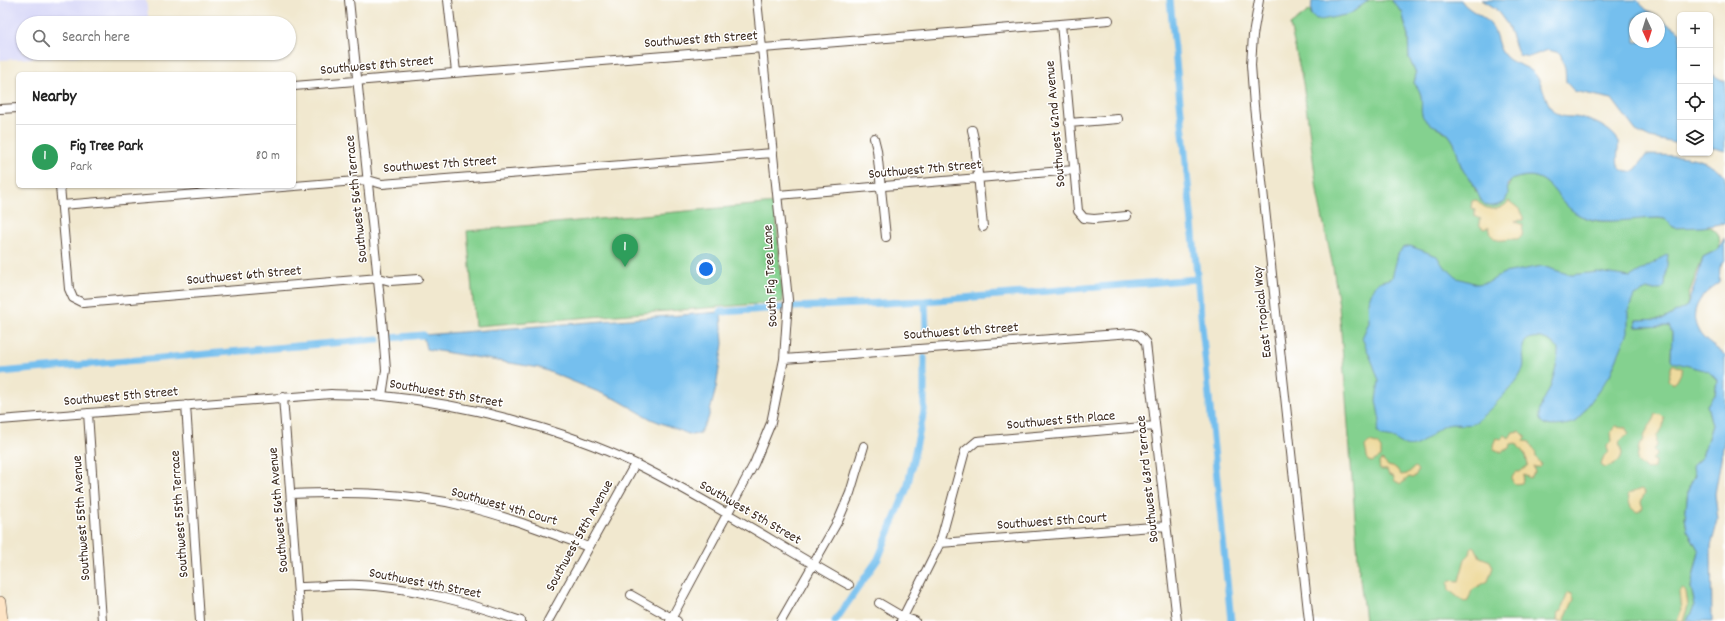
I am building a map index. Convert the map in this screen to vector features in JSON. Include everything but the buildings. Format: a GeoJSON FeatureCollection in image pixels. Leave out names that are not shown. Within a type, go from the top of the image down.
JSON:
{"type":"FeatureCollection","features":[{"type":"Feature","properties":{"kind":"street","name":"Southwest 56th Terrace"},"geometry":{"type":"LineString","coordinates":[[349,0],[379,278],[386,370],[382,396]]}},
{"type":"Feature","properties":{"kind":"street"},"geometry":{"type":"LineString","coordinates":[[448,0],[456,72]]}},
{"type":"Feature","properties":{"kind":"street","name":"South Fig Tree Lane"},"geometry":{"type":"LineString","coordinates":[[673,620],[754,464],[771,423],[784,358],[788,300],[758,0]]}},
{"type":"Feature","properties":{"kind":"street","name":"East Tropical Way"},"geometry":{"type":"LineString","coordinates":[[1259,0],[1253,35],[1251,65],[1254,106],[1309,621]]}},
{"type":"Feature","properties":{"kind":"street","name":"Southwest 8th Street"},"geometry":{"type":"LineString","coordinates":[[296,86],[1109,20]]}},
{"type":"Feature","properties":{"kind":"street","name":"Southwest 62nd Avenue"},"geometry":{"type":"LineString","coordinates":[[1061,24],[1078,211],[1084,218],[1094,219],[1127,216]]}},
{"type":"Feature","properties":{"kind":"street"},"geometry":{"type":"LineString","coordinates":[[0,109],[16,108]]}},
{"type":"Feature","properties":{"kind":"street"},"geometry":{"type":"LineString","coordinates":[[1069,123],[1118,119]]}},
{"type":"Feature","properties":{"kind":"street"},"geometry":{"type":"LineString","coordinates":[[972,130],[983,228]]}},
{"type":"Feature","properties":{"kind":"street"},"geometry":{"type":"LineString","coordinates":[[874,138],[877,150],[886,237]]}},
{"type":"Feature","properties":{"kind":"street","name":"Southwest 7th Street"},"geometry":{"type":"LineString","coordinates":[[296,186],[368,180],[382,184],[773,153]]}},
{"type":"Feature","properties":{"kind":"street","name":"Southwest 7th Street"},"geometry":{"type":"LineString","coordinates":[[778,195],[1074,170]]}},
{"type":"Feature","properties":{"kind":"street"},"geometry":{"type":"LineString","coordinates":[[60,188],[62,205]]}},
{"type":"Feature","properties":{"kind":"street","name":"Southwest 7th Street"},"geometry":{"type":"LineString","coordinates":[[62,205],[270,188]]}},
{"type":"Feature","properties":{"kind":"street","name":"Southwest 6th Street"},"geometry":{"type":"LineString","coordinates":[[62,205],[69,290],[74,298],[83,303],[379,278],[390,281],[418,279]]}},
{"type":"Feature","properties":{"kind":"street","name":"Southwest 6th Street"},"geometry":{"type":"LineString","coordinates":[[784,358],[1124,333],[1132,333],[1140,336]]}},
{"type":"Feature","properties":{"kind":"street","name":"Southwest 63rd Terrace"},"geometry":{"type":"LineString","coordinates":[[1140,336],[1146,343],[1177,621]]}},
{"type":"Feature","properties":{"kind":"street","name":"Southwest 5th Street"},"geometry":{"type":"LineString","coordinates":[[0,420],[331,394],[382,396],[452,407],[516,420],[588,444],[635,464],[728,515],[849,585]]}},
{"type":"Feature","properties":{"kind":"street","name":"Southwest 56th Avenue"},"geometry":{"type":"LineString","coordinates":[[283,397],[300,621]]}},
{"type":"Feature","properties":{"kind":"street","name":"Southwest 55th Terrace"},"geometry":{"type":"LineString","coordinates":[[186,405],[200,621]]}},
{"type":"Feature","properties":{"kind":"street","name":"Southwest 55th Avenue"},"geometry":{"type":"LineString","coordinates":[[88,413],[102,621]]}},
{"type":"Feature","properties":{"kind":"street","name":"Southwest 5th Place"},"geometry":{"type":"LineString","coordinates":[[940,543],[965,451],[970,445],[977,441],[1155,426]]}},
{"type":"Feature","properties":{"kind":"street"},"geometry":{"type":"LineString","coordinates":[[782,621],[814,565],[847,499],[864,446]]}},
{"type":"Feature","properties":{"kind":"street","name":"Southwest 58th Avenue"},"geometry":{"type":"LineString","coordinates":[[548,621],[635,464]]}},
{"type":"Feature","properties":{"kind":"street","name":"Southwest 4th Court"},"geometry":{"type":"LineString","coordinates":[[291,494],[351,492],[405,496],[463,506],[521,522],[588,547]]}},
{"type":"Feature","properties":{"kind":"street","name":"Southwest 5th Court"},"geometry":{"type":"LineString","coordinates":[[940,543],[1166,526]]}},
{"type":"Feature","properties":{"kind":"street"},"geometry":{"type":"LineString","coordinates":[[902,619],[940,543]]}},
{"type":"Feature","properties":{"kind":"street","name":"Southwest 4th Street"},"geometry":{"type":"LineString","coordinates":[[298,587],[360,585],[403,590],[470,604],[521,621]]}},
{"type":"Feature","properties":{"kind":"street"},"geometry":{"type":"LineString","coordinates":[[631,595],[673,620]]}},
{"type":"Feature","properties":{"kind":"street"},"geometry":{"type":"LineString","coordinates":[[0,602],[2,621]]}},
{"type":"Feature","properties":{"kind":"street"},"geometry":{"type":"LineString","coordinates":[[879,603],[902,619],[915,621]]}},
{"type":"Feature","properties":{"kind":"shaded area"},"geometry":{"type":"Polygon","coordinates":[[[0,0],[146,0],[148,16],[16,16],[16,59],[0,60],[0,0]]]}},
{"type":"Feature","properties":{"kind":"green space"},"geometry":{"type":"Polygon","coordinates":[[[1369,0],[1391,0],[1402,12],[1408,36],[1409,58],[1416,74],[1414,83],[1419,89],[1422,100],[1422,109],[1434,125],[1448,134],[1456,145],[1461,166],[1472,180],[1476,192],[1507,188],[1511,180],[1525,176],[1536,177],[1545,181],[1575,212],[1592,220],[1610,221],[1635,218],[1659,218],[1665,219],[1674,228],[1706,226],[1717,232],[1720,239],[1719,249],[1703,257],[1689,293],[1687,306],[1664,319],[1636,320],[1636,327],[1669,326],[1672,332],[1671,359],[1708,371],[1717,380],[1715,395],[1707,405],[1712,425],[1702,457],[1692,466],[1695,474],[1688,490],[1685,518],[1687,530],[1699,551],[1691,587],[1695,605],[1687,621],[1365,621],[1359,570],[1339,306],[1333,267],[1318,197],[1303,83],[1290,25],[1310,10],[1311,15],[1339,16],[1350,14],[1369,0]]]}},
{"type":"Feature","properties":{"kind":"green space"},"geometry":{"type":"Polygon","coordinates":[[[775,203],[783,302],[475,326],[467,231],[775,203]]]}},
{"type":"Feature","properties":{"kind":"sand"},"geometry":{"type":"Polygon","coordinates":[[[1476,200],[1486,208],[1490,209],[1501,208],[1509,201],[1519,209],[1523,217],[1523,220],[1515,221],[1523,225],[1522,236],[1516,239],[1495,239],[1492,236],[1489,227],[1484,229],[1480,226],[1479,222],[1481,219],[1475,216],[1475,210],[1471,208],[1472,201],[1476,200]]]}},
{"type":"Feature","properties":{"kind":"sand"},"geometry":{"type":"Polygon","coordinates":[[[1672,364],[1683,369],[1677,381],[1673,384],[1668,380],[1672,364]]]}},
{"type":"Feature","properties":{"kind":"sand"},"geometry":{"type":"Polygon","coordinates":[[[1656,414],[1661,415],[1664,418],[1663,427],[1657,436],[1657,446],[1653,449],[1657,454],[1652,460],[1655,461],[1654,468],[1647,470],[1637,461],[1639,446],[1656,414]]]}},
{"type":"Feature","properties":{"kind":"sand"},"geometry":{"type":"Polygon","coordinates":[[[1615,426],[1625,427],[1629,434],[1619,443],[1622,453],[1620,459],[1614,465],[1605,468],[1601,465],[1604,456],[1608,452],[1607,446],[1612,441],[1611,432],[1615,426]]]}},
{"type":"Feature","properties":{"kind":"sand"},"geometry":{"type":"Polygon","coordinates":[[[1520,431],[1526,437],[1524,441],[1530,442],[1532,448],[1535,450],[1536,457],[1541,464],[1538,467],[1533,467],[1535,472],[1530,478],[1524,475],[1522,483],[1515,484],[1512,481],[1512,477],[1516,472],[1520,472],[1528,465],[1526,456],[1516,443],[1511,444],[1509,448],[1501,452],[1494,449],[1493,445],[1496,438],[1501,439],[1505,435],[1509,438],[1513,432],[1520,431]]]}},
{"type":"Feature","properties":{"kind":"sand"},"geometry":{"type":"Polygon","coordinates":[[[1369,442],[1377,444],[1381,449],[1381,457],[1372,462],[1368,461],[1365,446],[1369,442]]]}},
{"type":"Feature","properties":{"kind":"sand"},"geometry":{"type":"Polygon","coordinates":[[[1382,460],[1388,466],[1396,468],[1401,475],[1407,474],[1415,467],[1418,472],[1413,478],[1409,477],[1401,484],[1395,481],[1393,476],[1389,475],[1387,470],[1380,470],[1379,462],[1382,460]]]}},
{"type":"Feature","properties":{"kind":"sand"},"geometry":{"type":"Polygon","coordinates":[[[1641,489],[1645,492],[1641,502],[1643,508],[1638,512],[1632,509],[1628,494],[1641,489]]]}},
{"type":"Feature","properties":{"kind":"sand"},"geometry":{"type":"Polygon","coordinates":[[[1472,546],[1475,547],[1480,557],[1490,561],[1493,567],[1488,581],[1472,590],[1468,601],[1464,602],[1449,590],[1448,583],[1450,580],[1459,581],[1465,559],[1470,554],[1472,546]]]}},
{"type":"Feature","properties":{"kind":"sand"},"geometry":{"type":"Polygon","coordinates":[[[1683,589],[1686,592],[1688,606],[1683,621],[1677,621],[1681,611],[1679,592],[1683,589]]]}},
{"type":"Feature","properties":{"kind":"sand"},"geometry":{"type":"Polygon","coordinates":[[[1568,593],[1572,594],[1574,599],[1564,621],[1557,621],[1558,612],[1562,611],[1562,607],[1568,593]]]}},
{"type":"Feature","properties":{"kind":"water"},"geometry":{"type":"Polygon","coordinates":[[[1312,0],[1369,0],[1350,14],[1321,20],[1314,18],[1311,15],[1312,0]]]}},
{"type":"Feature","properties":{"kind":"water"},"geometry":{"type":"Polygon","coordinates":[[[1391,0],[1461,0],[1468,8],[1490,24],[1495,32],[1503,54],[1509,60],[1532,71],[1535,74],[1554,112],[1561,116],[1577,117],[1594,122],[1604,127],[1615,136],[1618,144],[1618,164],[1624,171],[1631,172],[1634,170],[1646,155],[1689,157],[1709,164],[1717,169],[1725,177],[1725,223],[1703,227],[1674,228],[1665,219],[1659,218],[1612,221],[1594,220],[1575,213],[1545,182],[1536,177],[1525,176],[1511,180],[1507,184],[1508,194],[1505,202],[1491,206],[1486,205],[1480,199],[1472,181],[1463,170],[1452,139],[1448,134],[1425,120],[1423,117],[1420,93],[1414,83],[1416,74],[1409,58],[1408,36],[1402,12],[1391,0]]]}},
{"type":"Feature","properties":{"kind":"water"},"geometry":{"type":"Polygon","coordinates":[[[1482,0],[1637,0],[1649,12],[1629,12],[1629,48],[1665,48],[1665,23],[1677,30],[1677,143],[1650,138],[1636,131],[1612,99],[1574,91],[1566,82],[1565,68],[1560,53],[1548,50],[1529,57],[1519,55],[1507,24],[1495,8],[1482,0]]]}},
{"type":"Feature","properties":{"kind":"water"},"geometry":{"type":"Polygon","coordinates":[[[1713,75],[1725,82],[1725,151],[1713,148],[1713,75]]]}},
{"type":"Feature","properties":{"kind":"water"},"geometry":{"type":"Polygon","coordinates":[[[1724,238],[1725,260],[1720,267],[1719,283],[1707,292],[1695,310],[1696,324],[1701,335],[1725,355],[1725,436],[1715,494],[1718,520],[1711,546],[1712,621],[1687,621],[1695,605],[1691,587],[1699,551],[1687,530],[1685,518],[1688,490],[1695,474],[1692,466],[1702,457],[1712,425],[1707,405],[1715,395],[1717,380],[1708,371],[1673,362],[1671,359],[1672,333],[1669,326],[1636,327],[1636,320],[1664,319],[1687,306],[1703,257],[1719,249],[1724,238]]]}},
{"type":"Feature","properties":{"kind":"water"},"geometry":{"type":"Polygon","coordinates":[[[1410,246],[1437,256],[1441,263],[1457,278],[1477,284],[1489,282],[1504,273],[1542,266],[1571,275],[1598,272],[1630,277],[1668,254],[1665,286],[1661,290],[1647,290],[1634,296],[1628,311],[1628,332],[1610,375],[1576,422],[1550,426],[1544,424],[1540,420],[1539,415],[1541,406],[1551,384],[1556,366],[1558,350],[1556,346],[1548,340],[1543,338],[1533,338],[1528,339],[1525,342],[1523,352],[1524,366],[1518,379],[1476,422],[1465,425],[1451,424],[1444,426],[1439,428],[1421,443],[1405,446],[1394,439],[1382,436],[1377,431],[1380,421],[1376,400],[1379,381],[1362,338],[1369,322],[1368,302],[1374,286],[1379,282],[1392,278],[1398,254],[1403,248],[1410,246]]]}},
{"type":"Feature","properties":{"kind":"water"},"geometry":{"type":"Polygon","coordinates":[[[721,312],[723,344],[716,388],[708,419],[699,434],[691,435],[651,419],[618,400],[540,368],[426,349],[423,335],[721,312]]]}},
{"type":"Feature","properties":{"kind":"waterway"},"geometry":{"type":"LineString","coordinates":[[1170,0],[1231,621]]}},
{"type":"Feature","properties":{"kind":"waterway"},"geometry":{"type":"LineString","coordinates":[[794,307],[925,301],[1197,279]]}},
{"type":"Feature","properties":{"kind":"waterway"},"geometry":{"type":"LineString","coordinates":[[925,301],[926,333]]}},
{"type":"Feature","properties":{"kind":"waterway"},"geometry":{"type":"LineString","coordinates":[[721,312],[782,308]]}},
{"type":"Feature","properties":{"kind":"waterway"},"geometry":{"type":"LineString","coordinates":[[391,338],[423,335]]}},
{"type":"Feature","properties":{"kind":"waterway"},"geometry":{"type":"LineString","coordinates":[[0,372],[378,339]]}},
{"type":"Feature","properties":{"kind":"waterway"},"geometry":{"type":"LineString","coordinates":[[835,621],[878,559],[907,488],[924,411],[924,358]]}},
{"type":"Feature","properties":{"kind":"place","name":"Fig Tree Park"},"geometry":{"type":"Point","coordinates":[625,267]}}]}
